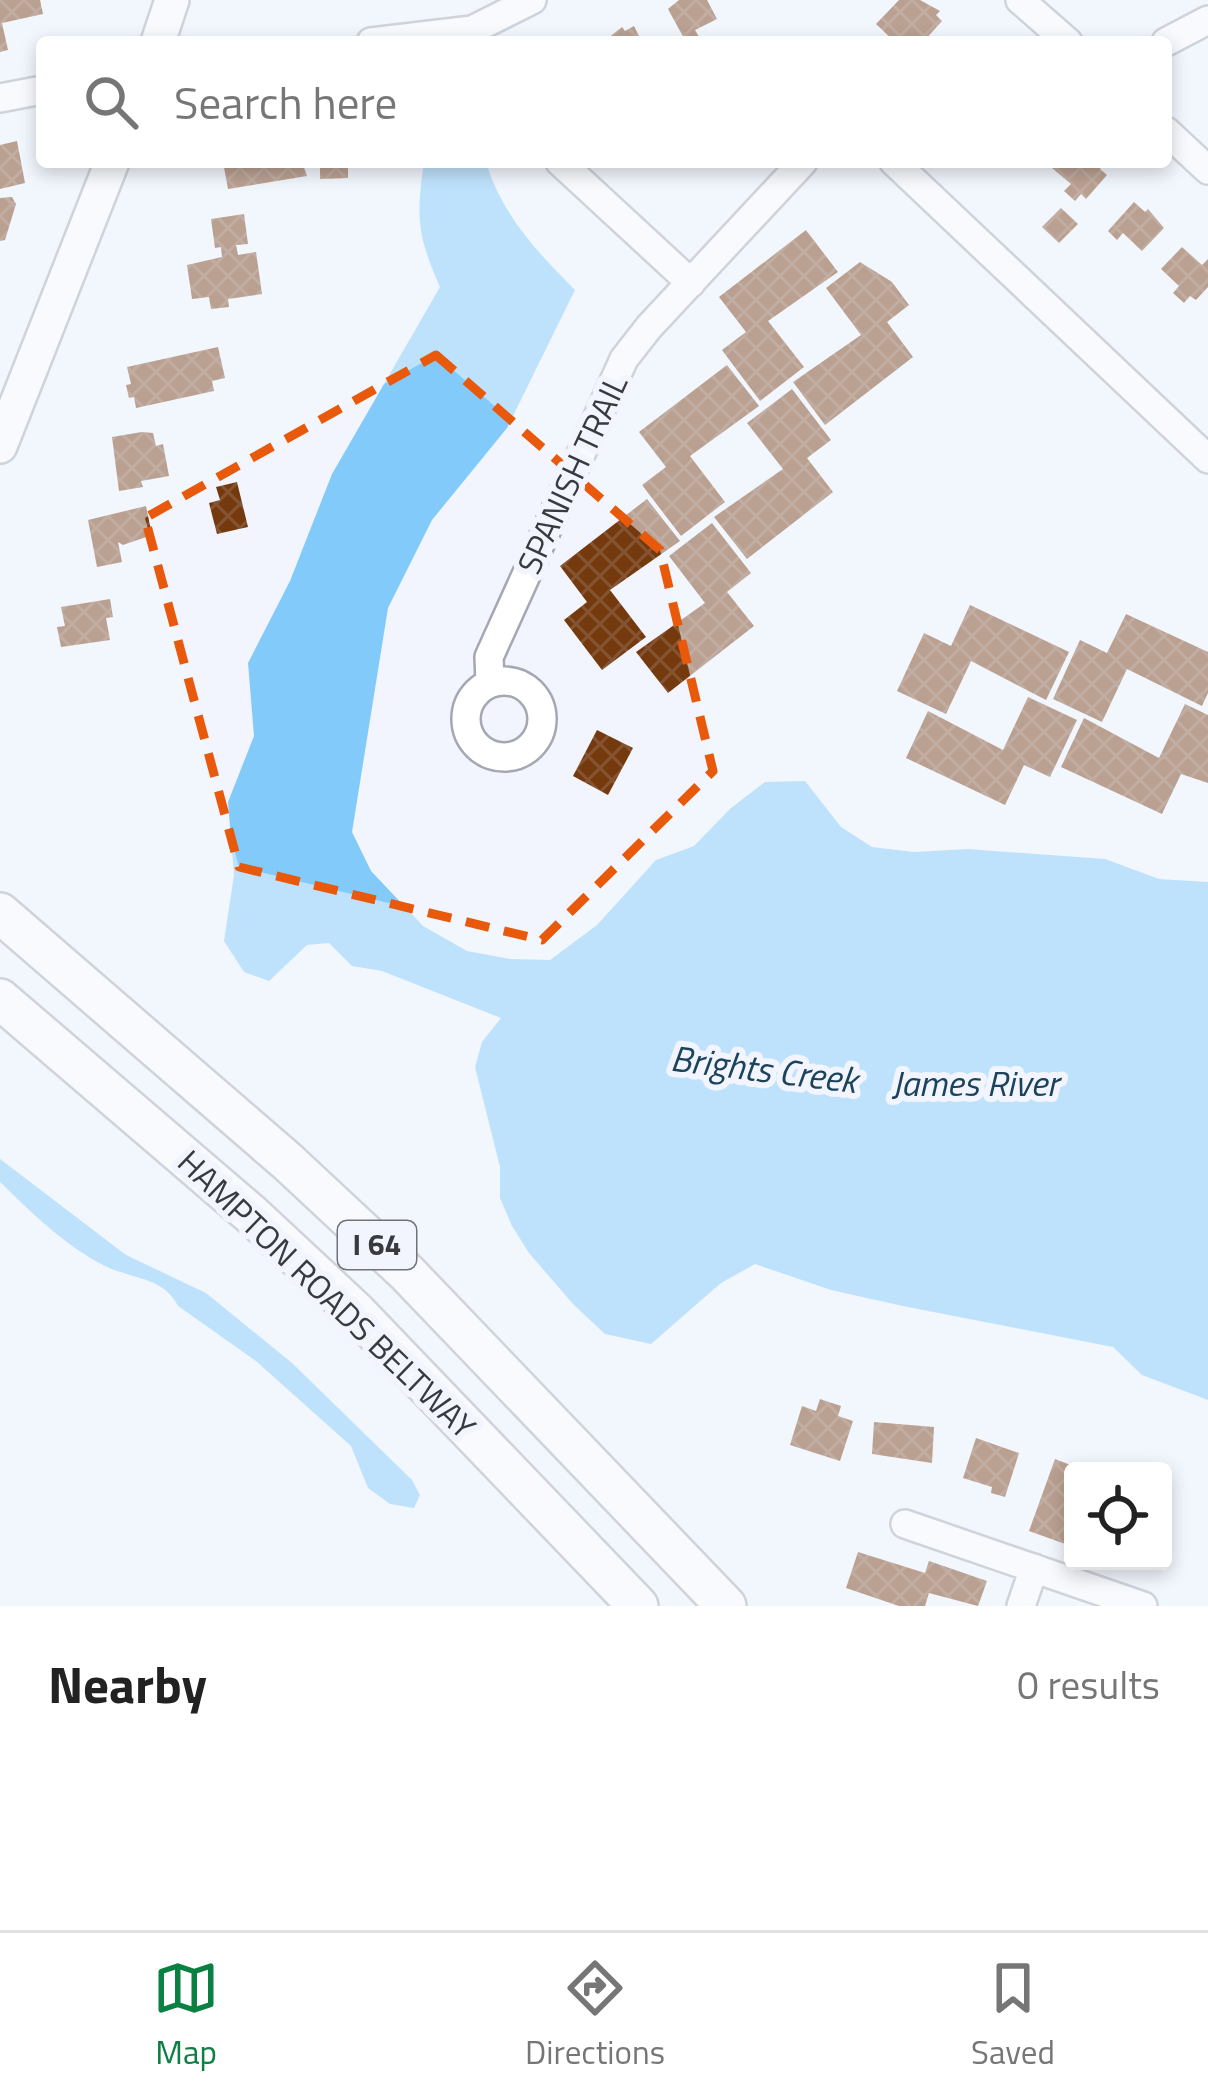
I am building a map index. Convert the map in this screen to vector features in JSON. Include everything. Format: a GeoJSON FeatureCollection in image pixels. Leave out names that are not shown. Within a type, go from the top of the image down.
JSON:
{"type":"FeatureCollection","features":[{"type":"Feature","properties":{"kind":"highway","name":"HAMPTON ROADS BELTWAY"},"geometry":{"type":"LineString","coordinates":[[0,913],[288,1162],[407,1273],[726,1606]]}},
{"type":"Feature","properties":{"kind":"highway","name":"HAMPTON ROADS BELTWAY"},"geometry":{"type":"LineString","coordinates":[[0,1000],[252,1215],[355,1311],[638,1606]]}},
{"type":"Feature","properties":{"kind":"main road"},"geometry":{"type":"LineString","coordinates":[[160,36],[172,0]]}},
{"type":"Feature","properties":{"kind":"main road"},"geometry":{"type":"LineString","coordinates":[[0,446],[110,168]]}},
{"type":"Feature","properties":{"kind":"street"},"geometry":{"type":"LineString","coordinates":[[475,36],[532,0]]}},
{"type":"Feature","properties":{"kind":"street"},"geometry":{"type":"LineString","coordinates":[[1020,0],[1061,36]]}},
{"type":"Feature","properties":{"kind":"street"},"geometry":{"type":"LineString","coordinates":[[1172,39],[1208,20]]}},
{"type":"Feature","properties":{"kind":"street"},"geometry":{"type":"LineString","coordinates":[[0,98],[36,91]]}},
{"type":"Feature","properties":{"kind":"street"},"geometry":{"type":"LineString","coordinates":[[1172,137],[1208,170]]}},
{"type":"Feature","properties":{"kind":"street"},"geometry":{"type":"LineString","coordinates":[[566,168],[691,284]]}},
{"type":"Feature","properties":{"kind":"street","name":"SPANISH TRAIL"},"geometry":{"type":"LineString","coordinates":[[490,683],[488,657],[625,358],[797,168]]}},
{"type":"Feature","properties":{"kind":"street"},"geometry":{"type":"LineString","coordinates":[[900,168],[1208,459]]}},
{"type":"Feature","properties":{"kind":"street"},"geometry":{"type":"LineString","coordinates":[[905,1524],[1143,1606]]}},
{"type":"Feature","properties":{"kind":"street"},"geometry":{"type":"LineString","coordinates":[[1021,1606],[1034,1568]]}},
{"type":"Feature","properties":{"kind":"highlighted area"},"geometry":{"type":"Polygon","coordinates":[[[436,355],[660,550],[713,771],[542,940],[239,867],[145,518],[436,355]]]}},
{"type":"Feature","properties":{"kind":"water","name":"James River"},"geometry":{"type":"Polygon","coordinates":[[[423,168],[488,168],[511,216],[575,290],[507,428],[432,520],[388,608],[352,832],[371,871],[423,926],[467,951],[550,960],[597,925],[656,860],[694,846],[765,782],[805,781],[841,827],[872,847],[1105,859],[1159,879],[1208,882],[1208,1400],[1142,1375],[1113,1347],[831,1290],[755,1264],[721,1283],[651,1344],[605,1334],[529,1253],[500,1198],[500,1167],[475,1067],[482,1042],[501,1018],[382,971],[352,966],[329,943],[307,945],[269,981],[244,972],[224,941],[234,875],[228,802],[254,736],[248,663],[290,581],[332,474],[440,287],[420,226],[423,168]]]}},
{"type":"Feature","properties":{"kind":"water"},"geometry":{"type":"Polygon","coordinates":[[[0,1159],[126,1255],[206,1293],[292,1363],[412,1480],[420,1495],[414,1508],[390,1504],[368,1488],[351,1446],[256,1361],[178,1306],[164,1289],[105,1266],[49,1228],[0,1182],[0,1159]]]}},
{"type":"Feature","properties":{"kind":"building"},"geometry":{"type":"Polygon","coordinates":[[[0,0],[40,0],[43,14],[2,23],[8,50],[0,52],[0,0]]]}},
{"type":"Feature","properties":{"kind":"building"},"geometry":{"type":"Polygon","coordinates":[[[679,0],[707,0],[717,19],[695,30],[698,36],[683,36],[668,9],[679,0]]]}},
{"type":"Feature","properties":{"kind":"building"},"geometry":{"type":"Polygon","coordinates":[[[899,0],[920,0],[940,11],[936,15],[942,21],[928,36],[889,36],[876,24],[899,0]]]}},
{"type":"Feature","properties":{"kind":"building"},"geometry":{"type":"Polygon","coordinates":[[[634,26],[639,36],[611,36],[622,27],[625,31],[634,26]]]}},
{"type":"Feature","properties":{"kind":"building"},"geometry":{"type":"Polygon","coordinates":[[[17,141],[25,183],[0,189],[0,145],[17,141]]]}},
{"type":"Feature","properties":{"kind":"building"},"geometry":{"type":"Polygon","coordinates":[[[224,168],[304,168],[307,176],[228,189],[224,168]]]}},
{"type":"Feature","properties":{"kind":"building"},"geometry":{"type":"Polygon","coordinates":[[[320,168],[348,168],[348,178],[320,179],[320,168]]]}},
{"type":"Feature","properties":{"kind":"building"},"geometry":{"type":"Polygon","coordinates":[[[1052,168],[1101,168],[1107,175],[1086,199],[1081,194],[1075,201],[1064,191],[1071,184],[1052,168]]]}},
{"type":"Feature","properties":{"kind":"building"},"geometry":{"type":"Polygon","coordinates":[[[12,197],[16,204],[5,240],[0,241],[0,198],[12,197]]]}},
{"type":"Feature","properties":{"kind":"building"},"geometry":{"type":"Polygon","coordinates":[[[1134,202],[1145,212],[1148,209],[1164,228],[1142,251],[1123,233],[1117,240],[1108,231],[1134,202]]]}},
{"type":"Feature","properties":{"kind":"building"},"geometry":{"type":"Polygon","coordinates":[[[1061,208],[1078,224],[1059,243],[1042,227],[1061,208]]]}},
{"type":"Feature","properties":{"kind":"building"},"geometry":{"type":"Polygon","coordinates":[[[244,214],[248,244],[236,245],[238,255],[256,252],[262,294],[228,299],[229,307],[211,309],[209,297],[192,299],[187,265],[222,257],[221,247],[215,248],[211,219],[244,214]]]}},
{"type":"Feature","properties":{"kind":"building"},"geometry":{"type":"Polygon","coordinates":[[[806,230],[838,272],[768,321],[804,367],[760,401],[722,350],[746,332],[719,297],[806,230]]]}},
{"type":"Feature","properties":{"kind":"building"},"geometry":{"type":"Polygon","coordinates":[[[1182,247],[1202,265],[1208,259],[1208,287],[1196,300],[1190,296],[1184,303],[1173,293],[1179,286],[1161,269],[1182,247]]]}},
{"type":"Feature","properties":{"kind":"building"},"geometry":{"type":"Polygon","coordinates":[[[860,262],[892,282],[909,305],[887,322],[913,357],[825,425],[793,382],[861,335],[826,288],[860,262]]]}},
{"type":"Feature","properties":{"kind":"building"},"geometry":{"type":"Polygon","coordinates":[[[218,347],[225,378],[212,381],[214,391],[136,408],[134,397],[129,398],[127,367],[218,347]]]}},
{"type":"Feature","properties":{"kind":"building"},"geometry":{"type":"Polygon","coordinates":[[[727,365],[759,406],[690,456],[725,502],[681,536],[642,485],[666,467],[639,432],[727,365]]]}},
{"type":"Feature","properties":{"kind":"building"},"geometry":{"type":"Polygon","coordinates":[[[792,389],[831,440],[807,458],[833,492],[747,559],[714,517],[783,469],[747,423],[792,389]]]}},
{"type":"Feature","properties":{"kind":"building"},"geometry":{"type":"Polygon","coordinates":[[[153,433],[156,446],[163,444],[169,476],[119,491],[112,437],[153,433]]]}},
{"type":"Feature","properties":{"kind":"building"},"geometry":{"type":"Polygon","coordinates":[[[237,482],[248,527],[217,534],[209,503],[220,500],[216,487],[237,482]]]}},
{"type":"Feature","properties":{"kind":"building"},"geometry":{"type":"Polygon","coordinates":[[[647,499],[680,541],[610,590],[646,637],[602,670],[564,620],[587,602],[560,566],[647,499]]]}},
{"type":"Feature","properties":{"kind":"building"},"geometry":{"type":"Polygon","coordinates":[[[146,506],[152,535],[123,545],[118,542],[122,562],[97,567],[88,520],[146,506]]]}},
{"type":"Feature","properties":{"kind":"building"},"geometry":{"type":"Polygon","coordinates":[[[712,523],[751,573],[727,592],[754,626],[668,693],[636,652],[705,603],[669,556],[712,523]]]}},
{"type":"Feature","properties":{"kind":"building"},"geometry":{"type":"Polygon","coordinates":[[[110,599],[113,617],[106,618],[110,640],[61,647],[57,627],[65,626],[61,607],[110,599]]]}},
{"type":"Feature","properties":{"kind":"building"},"geometry":{"type":"Polygon","coordinates":[[[970,605],[1069,652],[1046,700],[971,661],[946,714],[897,691],[924,633],[951,646],[970,605]]]}},
{"type":"Feature","properties":{"kind":"building"},"geometry":{"type":"Polygon","coordinates":[[[1126,614],[1208,652],[1208,693],[1202,706],[1127,669],[1102,722],[1053,699],[1080,640],[1107,653],[1126,614]]]}},
{"type":"Feature","properties":{"kind":"building"},"geometry":{"type":"Polygon","coordinates":[[[1028,697],[1077,720],[1050,777],[1024,765],[1005,805],[906,758],[928,711],[1003,750],[1028,697]]]}},
{"type":"Feature","properties":{"kind":"building"},"geometry":{"type":"Polygon","coordinates":[[[1185,704],[1208,715],[1208,783],[1181,774],[1162,814],[1061,767],[1084,718],[1159,758],[1185,704]]]}},
{"type":"Feature","properties":{"kind":"building"},"geometry":{"type":"Polygon","coordinates":[[[597,730],[633,748],[608,795],[573,776],[597,730]]]}},
{"type":"Feature","properties":{"kind":"building"},"geometry":{"type":"Polygon","coordinates":[[[820,1399],[841,1406],[838,1416],[853,1421],[840,1461],[790,1445],[802,1406],[816,1411],[820,1399]]]}},
{"type":"Feature","properties":{"kind":"building"},"geometry":{"type":"Polygon","coordinates":[[[874,1422],[934,1427],[932,1463],[872,1454],[874,1422]]]}},
{"type":"Feature","properties":{"kind":"building"},"geometry":{"type":"Polygon","coordinates":[[[976,1438],[1019,1453],[1005,1497],[991,1493],[992,1487],[963,1478],[976,1438]]]}},
{"type":"Feature","properties":{"kind":"building"},"geometry":{"type":"Polygon","coordinates":[[[1055,1459],[1064,1462],[1064,1544],[1029,1531],[1055,1459]]]}},
{"type":"Feature","properties":{"kind":"building"},"geometry":{"type":"Polygon","coordinates":[[[858,1552],[925,1573],[929,1561],[987,1581],[978,1606],[929,1593],[925,1606],[899,1606],[846,1588],[858,1552]]]}},
{"type":"Feature","properties":{"kind":"water label","name":"Brights Creek"},"geometry":{"type":"Point","coordinates":[764,1069]}}]}
